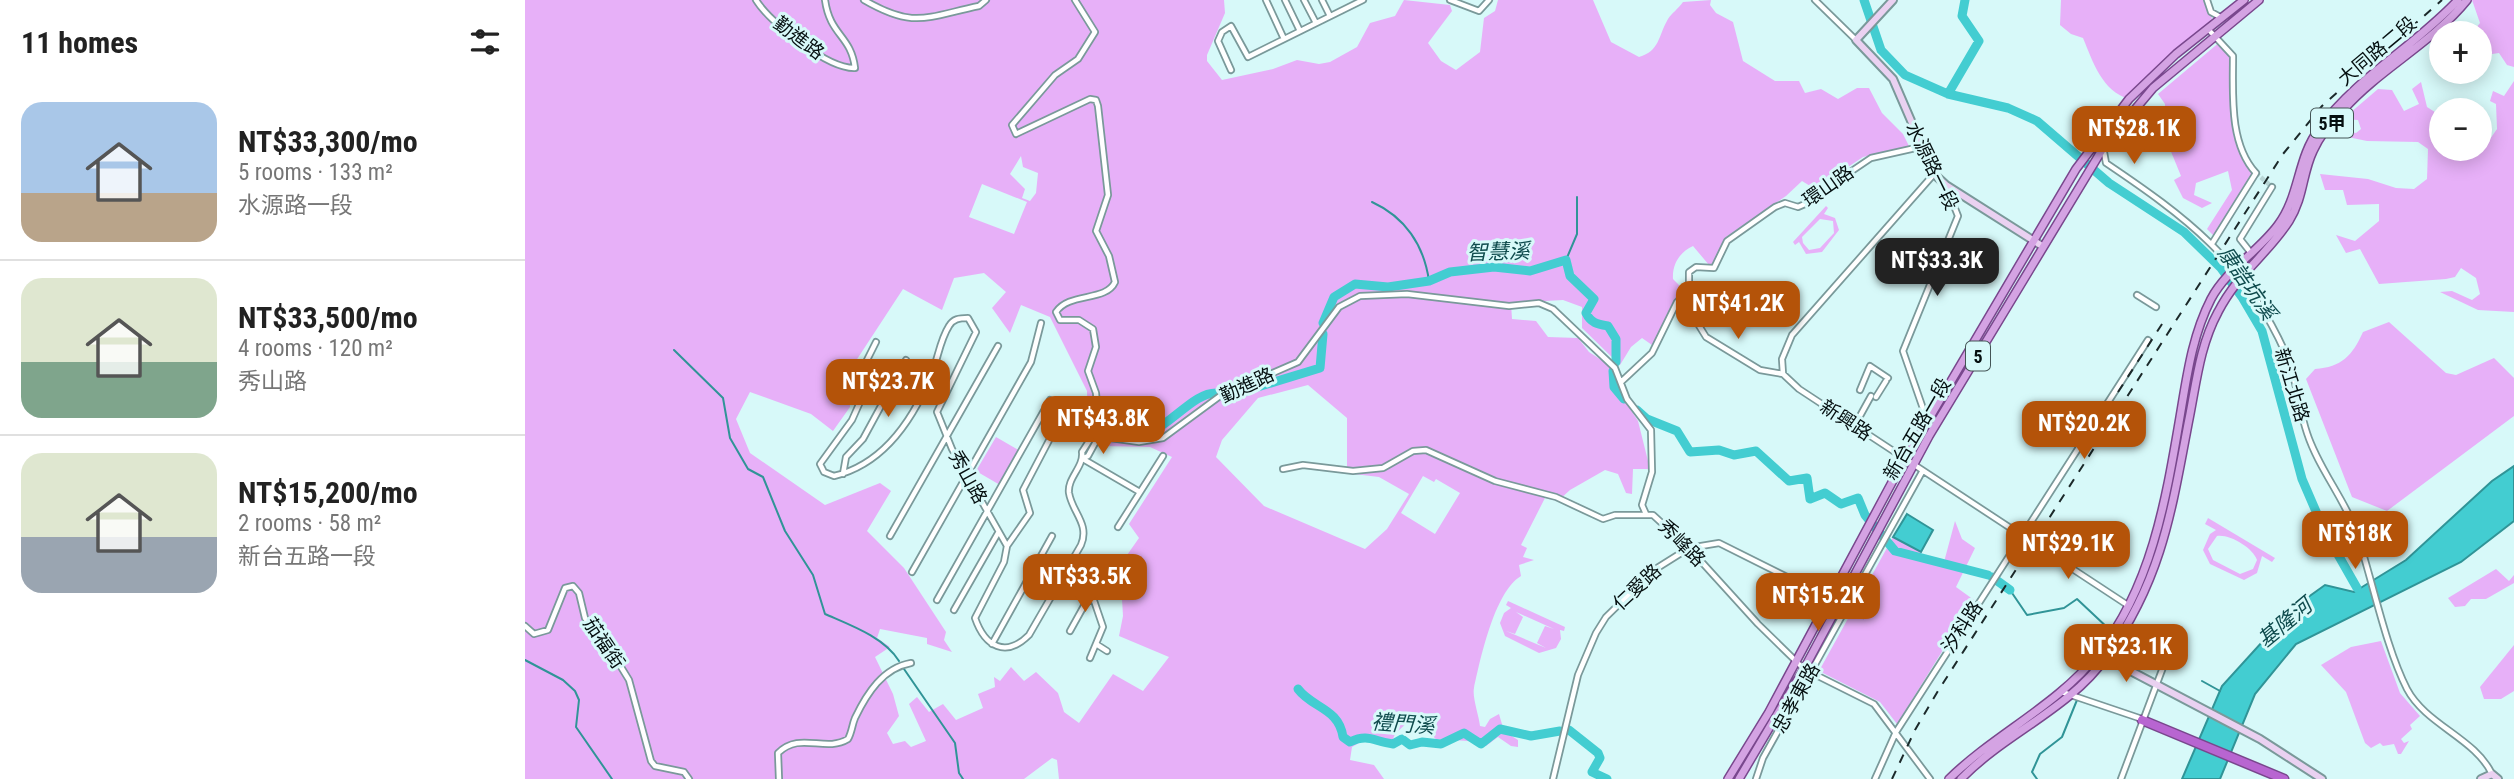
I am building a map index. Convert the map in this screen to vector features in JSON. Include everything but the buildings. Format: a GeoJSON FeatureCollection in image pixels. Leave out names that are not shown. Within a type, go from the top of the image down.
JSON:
{"type":"FeatureCollection","features":[{"type":"Feature","properties":{"kind":"highway"},"geometry":{"type":"LineString","coordinates":[[2143,720],[2284,779]]}},
{"type":"Feature","properties":{"kind":"main road","name":"新台五路一段"},"geometry":{"type":"LineString","coordinates":[[1834,600],[1863,537],[1927,420],[2038,244],[2102,149],[2153,88],[2222,18],[2244,0]]}},
{"type":"Feature","properties":{"kind":"main road","name":"新台五路一段"},"geometry":{"type":"LineString","coordinates":[[1834,600],[1869,545],[2091,146],[2129,99],[2211,32],[2227,25],[2259,0]]}},
{"type":"Feature","properties":{"kind":"main road","name":"大同路二段"},"geometry":{"type":"LineString","coordinates":[[2233,268],[2277,226],[2291,205],[2308,146],[2337,106],[2458,0]]}},
{"type":"Feature","properties":{"kind":"main road","name":"大同路二段"},"geometry":{"type":"LineString","coordinates":[[2239,276],[2290,218],[2299,202],[2313,151],[2326,130],[2361,91],[2431,36],[2467,0]]}},
{"type":"Feature","properties":{"kind":"main road"},"geometry":{"type":"LineString","coordinates":[[2222,18],[2227,25]]}},
{"type":"Feature","properties":{"kind":"main road"},"geometry":{"type":"LineString","coordinates":[[2097,138],[2102,149]]}},
{"type":"Feature","properties":{"kind":"main road","name":"5甲"},"geometry":{"type":"LineString","coordinates":[[2133,608],[2152,552],[2192,351],[2217,291],[2233,268]]}},
{"type":"Feature","properties":{"kind":"main road","name":"5甲"},"geometry":{"type":"LineString","coordinates":[[2106,656],[2106,642],[2133,608],[2156,570],[2178,480],[2201,354],[2225,297],[2239,276]]}},
{"type":"Feature","properties":{"kind":"main road"},"geometry":{"type":"LineString","coordinates":[[2168,480],[2178,480]]}},
{"type":"Feature","properties":{"kind":"main road","name":"5"},"geometry":{"type":"LineString","coordinates":[[1728,779],[1796,659],[1834,600]]}},
{"type":"Feature","properties":{"kind":"main road","name":"5"},"geometry":{"type":"LineString","coordinates":[[1739,779],[1807,671],[1834,600]]}},
{"type":"Feature","properties":{"kind":"main road","name":"5甲"},"geometry":{"type":"LineString","coordinates":[[1949,779],[2072,695],[2106,656],[2125,619]]}},
{"type":"Feature","properties":{"kind":"main road","name":"5甲"},"geometry":{"type":"LineString","coordinates":[[1961,779],[1997,746]]}},
{"type":"Feature","properties":{"kind":"street","name":"勤進路"},"geometry":{"type":"LineString","coordinates":[[756,0],[769,15],[813,52],[833,62],[855,68],[852,50],[831,24],[825,0]]}},
{"type":"Feature","properties":{"kind":"street"},"geometry":{"type":"LineString","coordinates":[[864,0],[888,14],[910,20],[979,6],[986,0]]}},
{"type":"Feature","properties":{"kind":"street"},"geometry":{"type":"LineString","coordinates":[[1056,427],[1023,490],[1030,513],[1007,546],[1004,562],[975,618],[981,635],[992,644],[1006,648],[1019,645],[1029,635],[1085,536],[1069,492],[1070,484],[1083,459],[1082,452],[1091,438],[1100,433],[1099,404],[1088,371],[1096,347],[1093,329],[1079,320],[1060,320],[1056,312],[1072,300],[1107,291],[1115,282],[1109,256],[1096,231],[1108,195],[1098,106],[1096,100],[1090,99],[1016,134],[1012,125],[1045,84],[1078,59],[1095,32],[1075,0]]}},
{"type":"Feature","properties":{"kind":"street"},"geometry":{"type":"LineString","coordinates":[[1266,0],[1285,39]]}},
{"type":"Feature","properties":{"kind":"street"},"geometry":{"type":"LineString","coordinates":[[1285,0],[1300,31]]}},
{"type":"Feature","properties":{"kind":"street"},"geometry":{"type":"LineString","coordinates":[[1304,0],[1316,23]]}},
{"type":"Feature","properties":{"kind":"street"},"geometry":{"type":"LineString","coordinates":[[1322,0],[1330,16]]}},
{"type":"Feature","properties":{"kind":"street"},"geometry":{"type":"LineString","coordinates":[[1342,0],[1346,8]]}},
{"type":"Feature","properties":{"kind":"street"},"geometry":{"type":"LineString","coordinates":[[1231,70],[1217,41],[1224,30],[1231,26],[1248,57],[1363,0]]}},
{"type":"Feature","properties":{"kind":"street"},"geometry":{"type":"LineString","coordinates":[[1450,0],[1479,11],[1489,0]]}},
{"type":"Feature","properties":{"kind":"street"},"geometry":{"type":"LineString","coordinates":[[1815,0],[1856,40],[1893,0]]}},
{"type":"Feature","properties":{"kind":"street"},"geometry":{"type":"LineString","coordinates":[[2207,0],[2211,12],[2222,18]]}},
{"type":"Feature","properties":{"kind":"street"},"geometry":{"type":"LineString","coordinates":[[2211,32],[2233,56],[2233,105],[2242,155],[2256,173],[2213,242]]}},
{"type":"Feature","properties":{"kind":"street","name":"水源路一段"},"geometry":{"type":"LineString","coordinates":[[1856,40],[1893,79],[1920,147],[1934,174],[1945,185],[1958,216],[1903,351],[1927,420]]}},
{"type":"Feature","properties":{"kind":"street","name":"環山路"},"geometry":{"type":"LineString","coordinates":[[1621,382],[1652,354],[1677,302],[1689,290],[1689,272],[1696,267],[1714,268],[1731,237],[1775,207],[1785,204],[1798,207],[1805,204],[1820,188],[1837,181],[1871,158],[1920,147]]}},
{"type":"Feature","properties":{"kind":"street","name":"新江北路"},"geometry":{"type":"LineString","coordinates":[[2102,149],[2106,163],[2176,211],[2213,242],[2239,276],[2285,352],[2307,434],[2346,505],[2407,689],[2414,699],[2486,761],[2495,777]]}},
{"type":"Feature","properties":{"kind":"street"},"geometry":{"type":"LineString","coordinates":[[1783,374],[1782,359],[1792,335],[1934,174]]}},
{"type":"Feature","properties":{"kind":"street"},"geometry":{"type":"LineString","coordinates":[[1945,185],[2038,244]]}},
{"type":"Feature","properties":{"kind":"street"},"geometry":{"type":"LineString","coordinates":[[2251,253],[2240,239],[2272,187]]}},
{"type":"Feature","properties":{"kind":"street","name":"勤進路"},"geometry":{"type":"LineString","coordinates":[[1100,433],[1110,440],[1139,442],[1163,438],[1226,393],[1298,362],[1339,307],[1360,296],[1385,293],[1447,296],[1509,306],[1548,305],[1615,368],[1633,410],[1651,430],[1652,472],[1642,505],[1646,514]]}},
{"type":"Feature","properties":{"kind":"street"},"geometry":{"type":"LineString","coordinates":[[2137,295],[2156,307]]}},
{"type":"Feature","properties":{"kind":"street","name":"新興路"},"geometry":{"type":"LineString","coordinates":[[1712,300],[1698,324],[1700,330],[1760,370],[1783,374],[1799,389],[1913,466],[2133,608]]}},
{"type":"Feature","properties":{"kind":"street","name":"秀山路"},"geometry":{"type":"LineString","coordinates":[[843,474],[888,447],[897,436],[932,374],[949,325],[959,318],[968,318],[976,332],[975,339],[937,412],[946,437],[1007,546]]}},
{"type":"Feature","properties":{"kind":"street"},"geometry":{"type":"LineString","coordinates":[[912,572],[1031,362],[1041,323]]}},
{"type":"Feature","properties":{"kind":"street","name":"汐科路"},"geometry":{"type":"LineString","coordinates":[[1875,779],[1896,732],[2148,340]]}},
{"type":"Feature","properties":{"kind":"street"},"geometry":{"type":"LineString","coordinates":[[876,342],[859,376],[860,402],[852,419],[820,464],[824,472],[834,476],[843,474],[846,457],[863,439],[906,360]]}},
{"type":"Feature","properties":{"kind":"street"},"geometry":{"type":"LineString","coordinates":[[890,536],[998,346]]}},
{"type":"Feature","properties":{"kind":"street"},"geometry":{"type":"LineString","coordinates":[[1855,425],[1887,379],[1870,366],[1860,390]]}},
{"type":"Feature","properties":{"kind":"street"},"geometry":{"type":"LineString","coordinates":[[937,600],[1050,400]]}},
{"type":"Feature","properties":{"kind":"street","name":"秀峰路"},"geometry":{"type":"LineString","coordinates":[[1283,470],[1303,465],[1353,471],[1383,468],[1413,451],[1426,450],[1495,481],[1556,497],[1603,519],[1646,514],[1662,522],[1689,548],[1758,624],[1807,671],[1874,704],[1930,779]]}},
{"type":"Feature","properties":{"kind":"street"},"geometry":{"type":"LineString","coordinates":[[1118,527],[1138,491],[1163,456]]}},
{"type":"Feature","properties":{"kind":"street"},"geometry":{"type":"LineString","coordinates":[[1083,459],[1138,491]]}},
{"type":"Feature","properties":{"kind":"street","name":"忠孝東路"},"geometry":{"type":"LineString","coordinates":[[1756,779],[1763,758],[1807,671],[1847,606],[1922,472]]}},
{"type":"Feature","properties":{"kind":"street"},"geometry":{"type":"LineString","coordinates":[[954,610],[999,532]]}},
{"type":"Feature","properties":{"kind":"street"},"geometry":{"type":"LineString","coordinates":[[992,644],[1052,536]]}},
{"type":"Feature","properties":{"kind":"street","name":"仁愛路"},"geometry":{"type":"LineString","coordinates":[[1553,779],[1578,675],[1596,634],[1612,610],[1654,570],[1689,548],[1719,544],[1863,615]]}},
{"type":"Feature","properties":{"kind":"street"},"geometry":{"type":"LineString","coordinates":[[1065,573],[1089,586],[1103,627],[1090,658]]}},
{"type":"Feature","properties":{"kind":"street","name":"茄福街"},"geometry":{"type":"LineString","coordinates":[[525,626],[534,634],[548,630],[565,588],[573,586],[579,593],[585,618],[610,649],[629,680],[651,761],[655,766],[684,772],[689,779]]}},
{"type":"Feature","properties":{"kind":"street"},"geometry":{"type":"LineString","coordinates":[[1070,631],[1085,604],[1093,597]]}},
{"type":"Feature","properties":{"kind":"street"},"geometry":{"type":"LineString","coordinates":[[1096,643],[1108,651]]}},
{"type":"Feature","properties":{"kind":"street"},"geometry":{"type":"LineString","coordinates":[[2106,656],[2256,737],[2322,779]]}},
{"type":"Feature","properties":{"kind":"street"},"geometry":{"type":"LineString","coordinates":[[2121,779],[2165,662]]}},
{"type":"Feature","properties":{"kind":"street"},"geometry":{"type":"LineString","coordinates":[[779,779],[778,753],[785,746],[805,740],[839,744],[848,739],[854,720],[882,676],[899,666],[911,663]]}},
{"type":"Feature","properties":{"kind":"street"},"geometry":{"type":"LineString","coordinates":[[2072,695],[2143,720]]}},
{"type":"Feature","properties":{"kind":"street"},"geometry":{"type":"LineString","coordinates":[[2481,779],[2495,777]]}},
{"type":"Feature","properties":{"kind":"shaded area"},"geometry":{"type":"Polygon","coordinates":[[[525,0],[1224,0],[1225,13],[1207,55],[1207,61],[1222,80],[1273,69],[1297,60],[1319,64],[1330,62],[1357,47],[1370,23],[1395,16],[1404,0],[1450,5],[1452,11],[1428,43],[1441,61],[1456,70],[1480,52],[1484,18],[1495,11],[1498,0],[1593,0],[1611,42],[1639,57],[1655,47],[1668,19],[1683,2],[1711,0],[1710,5],[1716,13],[1733,22],[1743,61],[1775,81],[1799,81],[1805,93],[1821,89],[1838,99],[1857,88],[1869,88],[1882,113],[1903,134],[1909,146],[1863,157],[1815,189],[1802,181],[1786,196],[1726,237],[1715,264],[1709,265],[1693,246],[1684,252],[1675,264],[1673,274],[1673,279],[1683,289],[1652,345],[1642,338],[1631,347],[1620,365],[1582,328],[1582,307],[1563,300],[1511,303],[1512,319],[1536,321],[1548,337],[1578,338],[1589,352],[1609,365],[1617,389],[1638,421],[1650,469],[1633,469],[1632,494],[1626,493],[1618,474],[1605,470],[1570,490],[1558,501],[1545,498],[1521,545],[1527,548],[1523,557],[1534,560],[1519,565],[1521,576],[1511,584],[1496,611],[1484,645],[1474,692],[1480,726],[1485,727],[1490,719],[1499,714],[1504,731],[1518,740],[1518,747],[1511,746],[1498,737],[1486,746],[1468,741],[1436,739],[1412,718],[1395,734],[1390,746],[1368,738],[1352,747],[1350,760],[1374,765],[1384,779],[1059,779],[1057,760],[1052,758],[1024,779],[525,779],[525,0]],[[1021,156],[1010,174],[1025,189],[1022,198],[1030,201],[1036,193],[1038,173],[1023,167],[1021,156]],[[982,184],[969,217],[1014,234],[1027,202],[982,184]],[[984,273],[954,278],[942,310],[903,289],[848,373],[850,407],[833,431],[811,414],[750,392],[736,419],[750,453],[825,505],[880,483],[891,491],[867,531],[904,568],[946,632],[944,640],[952,652],[927,644],[927,638],[880,629],[877,638],[890,647],[875,657],[893,694],[899,716],[887,733],[893,744],[905,741],[911,747],[926,741],[909,704],[917,697],[929,712],[943,704],[956,720],[983,708],[978,694],[995,687],[994,677],[1000,681],[1011,667],[1024,681],[1036,672],[1058,693],[1064,712],[1079,723],[1113,674],[1143,691],[1169,657],[1119,636],[1123,616],[1120,565],[1139,538],[1129,524],[1172,457],[1150,447],[1103,446],[1088,435],[1087,391],[1050,317],[1021,305],[1010,333],[992,308],[1006,292],[984,273]],[[1308,385],[1258,398],[1222,440],[1216,457],[1264,506],[1365,549],[1387,529],[1409,494],[1379,477],[1354,474],[1347,467],[1347,418],[1308,385]],[[1423,476],[1401,513],[1435,534],[1460,493],[1436,479],[1434,482],[1423,476]]]}},
{"type":"Feature","properties":{"kind":"shaded area"},"geometry":{"type":"Polygon","coordinates":[[[2061,0],[2203,0],[2212,18],[2208,29],[2129,99],[2105,83],[2083,38],[2071,34],[2060,25],[2061,0]]]}},
{"type":"Feature","properties":{"kind":"shaded area"},"geometry":{"type":"Polygon","coordinates":[[[2472,0],[2514,0],[2514,67],[2507,65],[2499,53],[2492,54],[2492,21],[2479,21],[2472,0]]]}},
{"type":"Feature","properties":{"kind":"shaded area"},"geometry":{"type":"Polygon","coordinates":[[[2221,41],[2233,56],[2233,104],[2242,155],[2256,173],[2213,242],[2213,235],[2207,229],[2232,190],[2228,171],[2196,183],[2194,195],[2212,203],[2202,208],[2183,198],[2174,180],[2181,176],[2165,137],[2165,104],[2158,94],[2221,41]]]}},
{"type":"Feature","properties":{"kind":"shaded area"},"geometry":{"type":"Polygon","coordinates":[[[2514,81],[2514,312],[2478,310],[2440,292],[2452,291],[2472,300],[2480,294],[2476,278],[2461,268],[2455,277],[2446,279],[2379,284],[2360,249],[2346,253],[2336,235],[2355,241],[2379,221],[2379,204],[2347,205],[2343,190],[2325,190],[2320,174],[2368,179],[2396,188],[2414,189],[2427,179],[2428,149],[2418,142],[2367,141],[2333,134],[2340,124],[2349,132],[2356,133],[2361,129],[2358,120],[2343,119],[2378,89],[2392,90],[2404,111],[2419,104],[2412,89],[2421,82],[2429,108],[2429,161],[2492,161],[2492,136],[2497,129],[2496,104],[2491,98],[2493,91],[2504,96],[2514,81]]]}},
{"type":"Feature","properties":{"kind":"shaded area"},"geometry":{"type":"Polygon","coordinates":[[[1826,206],[1828,208],[1824,214],[1835,218],[1839,230],[1822,252],[1806,254],[1799,242],[1795,245],[1793,242],[1826,206]],[[1820,219],[1802,237],[1809,250],[1820,248],[1834,233],[1833,221],[1820,219]]]}},
{"type":"Feature","properties":{"kind":"shaded area"},"geometry":{"type":"Polygon","coordinates":[[[2389,322],[2446,373],[2456,375],[2494,358],[2514,378],[2514,416],[2387,511],[2352,497],[2306,379],[2315,369],[2332,366],[2345,359],[2355,348],[2363,332],[2389,322]]]}},
{"type":"Feature","properties":{"kind":"shaded area"},"geometry":{"type":"Polygon","coordinates":[[[996,437],[1020,451],[1000,485],[976,471],[996,437]]]}},
{"type":"Feature","properties":{"kind":"shaded area"},"geometry":{"type":"Polygon","coordinates":[[[2208,518],[2275,558],[2272,562],[2262,556],[2257,573],[2244,580],[2210,564],[2203,550],[2210,534],[2216,530],[2205,524],[2208,518]],[[2217,536],[2208,549],[2213,560],[2240,574],[2253,569],[2257,560],[2255,555],[2234,540],[2217,536]]]}},
{"type":"Feature","properties":{"kind":"shaded area"},"geometry":{"type":"Polygon","coordinates":[[[1955,521],[1962,539],[1975,548],[1956,587],[1974,600],[1897,724],[1880,702],[1819,671],[1893,537],[1921,552],[1922,557],[1944,562],[1955,521]]]}},
{"type":"Feature","properties":{"kind":"shaded area"},"geometry":{"type":"Polygon","coordinates":[[[2496,569],[2509,581],[2514,575],[2514,583],[2486,599],[2471,599],[2465,606],[2455,607],[2448,598],[2496,569]]]}},
{"type":"Feature","properties":{"kind":"shaded area"},"geometry":{"type":"Polygon","coordinates":[[[1508,601],[1565,627],[1564,631],[1560,630],[1561,639],[1556,648],[1539,653],[1505,636],[1500,623],[1504,613],[1511,608],[1506,605],[1508,601]],[[1516,612],[1523,617],[1515,634],[1506,631],[1546,648],[1537,643],[1545,626],[1554,629],[1516,612]]]}},
{"type":"Feature","properties":{"kind":"shaded area"},"geometry":{"type":"Polygon","coordinates":[[[2381,641],[2400,693],[2420,716],[2410,725],[2412,729],[2401,739],[2404,743],[2409,741],[2401,754],[2398,754],[2394,744],[2383,746],[2380,743],[2371,748],[2365,743],[2346,692],[2321,665],[2351,647],[2381,641]]]}},
{"type":"Feature","properties":{"kind":"shaded area"},"geometry":{"type":"Polygon","coordinates":[[[2514,645],[2514,691],[2501,699],[2484,699],[2480,687],[2514,645]]]}},
{"type":"Feature","properties":{"kind":"water","name":"基隆河"},"geometry":{"type":"Polygon","coordinates":[[[2514,466],[2514,521],[2461,562],[2296,644],[2255,694],[2220,779],[2182,779],[2222,686],[2293,608],[2325,585],[2354,592],[2406,560],[2492,481],[2514,466]]]}},
{"type":"Feature","properties":{"kind":"water"},"geometry":{"type":"Polygon","coordinates":[[[1907,514],[1933,530],[1921,552],[1893,537],[1907,514]]]}},
{"type":"Feature","properties":{"kind":"waterway","name":"康誥坑溪"},"geometry":{"type":"LineString","coordinates":[[1864,0],[1881,50],[1905,75],[1948,94],[2008,108],[2037,121],[2109,183],[2184,232],[2221,268],[2262,331],[2302,479],[2324,530],[2357,588]]}},
{"type":"Feature","properties":{"kind":"waterway"},"geometry":{"type":"LineString","coordinates":[[1948,94],[1979,41],[1962,16],[1965,0]]}},
{"type":"Feature","properties":{"kind":"waterway"},"geometry":{"type":"LineString","coordinates":[[1566,260],[1577,234],[1577,197]]}},
{"type":"Feature","properties":{"kind":"waterway"},"geometry":{"type":"LineString","coordinates":[[1372,202],[1394,216],[1411,234],[1423,256],[1429,281]]}},
{"type":"Feature","properties":{"kind":"waterway","name":"智慧溪"},"geometry":{"type":"LineString","coordinates":[[1323,323],[1334,297],[1355,284],[1388,287],[1429,281],[1450,272],[1494,267],[1530,271],[1566,260],[1570,276],[1594,299],[1586,313],[1595,322],[1608,326],[1616,339],[1616,362]]}},
{"type":"Feature","properties":{"kind":"waterway","name":"智慧溪"},"geometry":{"type":"LineString","coordinates":[[1226,397],[1230,399],[1251,389],[1320,368],[1323,334]]}},
{"type":"Feature","properties":{"kind":"waterway"},"geometry":{"type":"LineString","coordinates":[[674,350],[723,398],[730,438],[748,469],[763,477],[785,531],[813,575],[825,614],[876,638],[899,661]]}},
{"type":"Feature","properties":{"kind":"waterway","name":"智慧溪"},"geometry":{"type":"LineString","coordinates":[[1613,371],[1614,387],[1624,399]]}},
{"type":"Feature","properties":{"kind":"waterway","name":"智慧溪"},"geometry":{"type":"LineString","coordinates":[[1109,409],[1132,410],[1149,433],[1192,402],[1218,393]]}},
{"type":"Feature","properties":{"kind":"waterway","name":"智慧溪"},"geometry":{"type":"LineString","coordinates":[[1637,410],[1647,419],[1677,431],[1690,452],[1719,450],[1734,455],[1756,451],[1789,481],[1807,478],[1810,499],[1825,493],[1841,504],[1858,498],[1865,515],[1895,551],[1988,575]]}},
{"type":"Feature","properties":{"kind":"waterway","name":"智慧溪"},"geometry":{"type":"LineString","coordinates":[[1992,577],[2010,590]]}},
{"type":"Feature","properties":{"kind":"waterway","name":"智慧溪"},"geometry":{"type":"LineString","coordinates":[[2010,590],[2027,615],[2064,608],[2077,599],[2110,630]]}},
{"type":"Feature","properties":{"kind":"waterway","name":"智慧溪"},"geometry":{"type":"LineString","coordinates":[[2123,639],[2144,651]]}},
{"type":"Feature","properties":{"kind":"waterway"},"geometry":{"type":"LineString","coordinates":[[2116,648],[2123,639]]}},
{"type":"Feature","properties":{"kind":"waterway"},"geometry":{"type":"LineString","coordinates":[[525,660],[563,680],[575,691],[579,700],[576,727],[612,779]]}},
{"type":"Feature","properties":{"kind":"waterway"},"geometry":{"type":"LineString","coordinates":[[904,669],[955,743],[959,773],[963,779]]}},
{"type":"Feature","properties":{"kind":"waterway","name":"智慧溪"},"geometry":{"type":"LineString","coordinates":[[2202,681],[2220,691]]}},
{"type":"Feature","properties":{"kind":"waterway","name":"禮門溪"},"geometry":{"type":"LineString","coordinates":[[1298,689],[1331,714],[1343,737],[1350,742],[1367,738],[1393,744],[1402,739],[1410,745],[1422,742],[1441,744],[1464,733],[1481,744],[1500,729],[1531,736],[1560,731]]}},
{"type":"Feature","properties":{"kind":"waterway"},"geometry":{"type":"LineString","coordinates":[[2037,779],[2032,772],[2040,754],[2062,737],[2077,700]]}},
{"type":"Feature","properties":{"kind":"waterway","name":"禮門溪"},"geometry":{"type":"LineString","coordinates":[[1569,730],[1598,753],[1600,758],[1592,772],[1607,779]]}},
{"type":"Feature","properties":{"kind":"tunnel"},"geometry":{"type":"LineString","coordinates":[[2256,173],[2272,187]]}},
{"type":"Feature","properties":{"kind":"railway"},"geometry":{"type":"LineString","coordinates":[[1892,779],[1915,730],[1938,691],[2283,154],[2322,106],[2442,0]]}},
{"type":"Feature","properties":{"kind":"railway"},"geometry":{"type":"LineString","coordinates":[[2118,392],[2164,321]]}}]}
